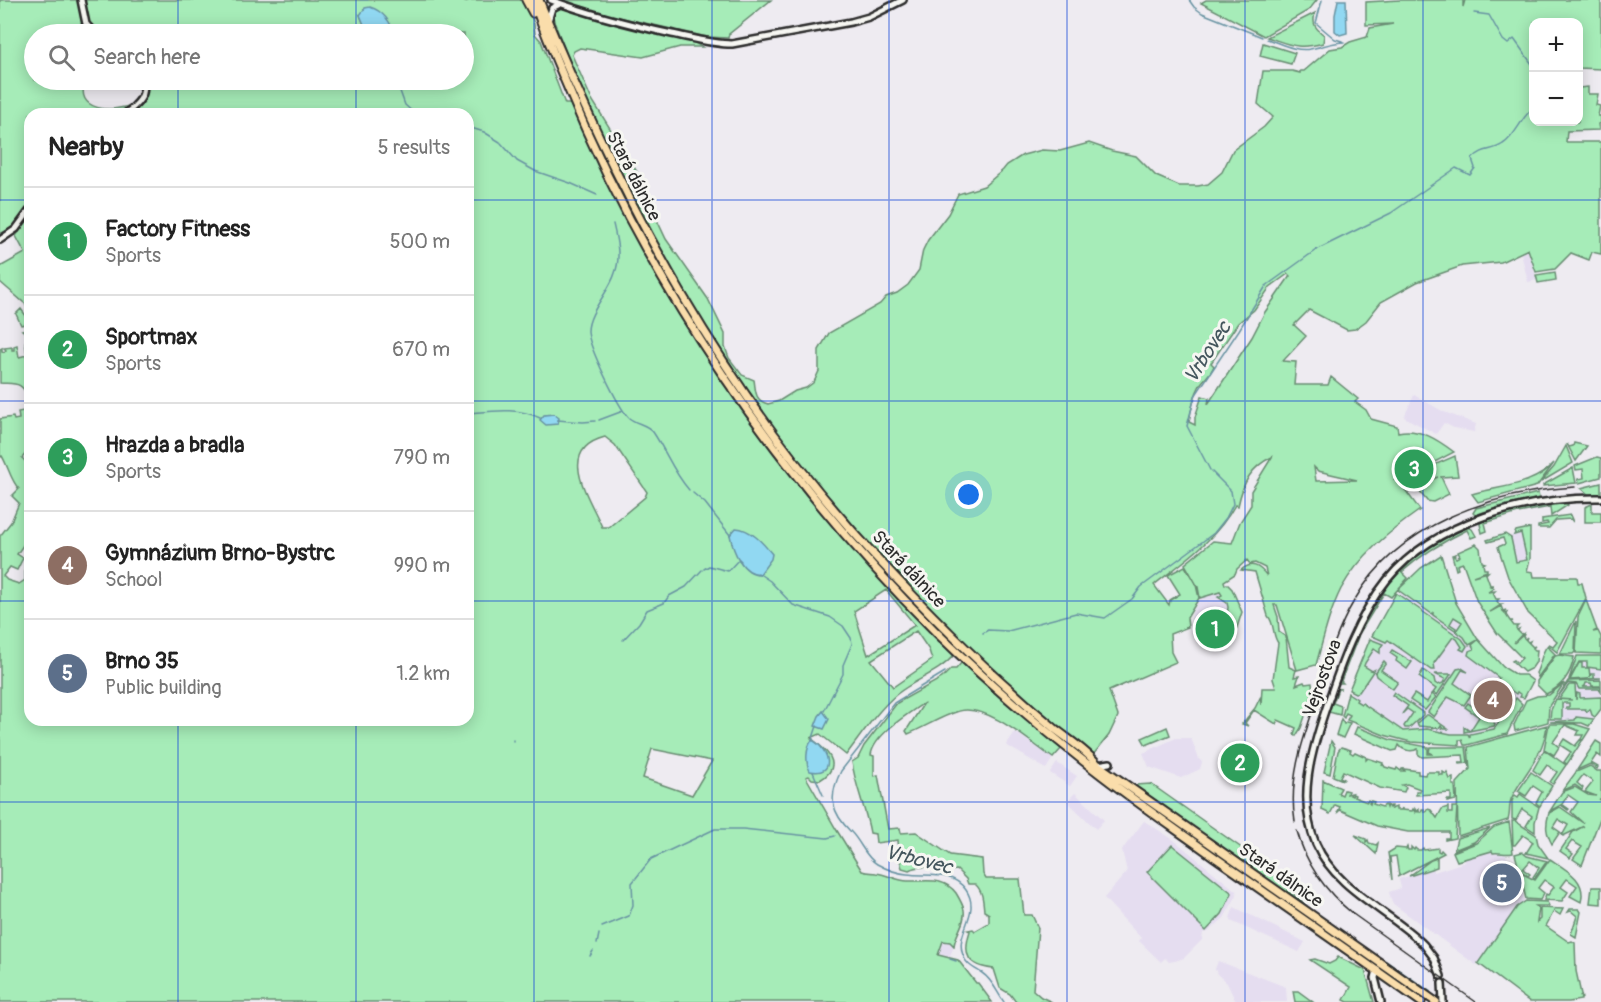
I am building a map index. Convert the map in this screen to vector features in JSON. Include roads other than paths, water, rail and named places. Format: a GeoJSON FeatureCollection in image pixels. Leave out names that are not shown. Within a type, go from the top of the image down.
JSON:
{"type":"FeatureCollection","features":[{"type":"Feature","properties":{"kind":"main road"},"geometry":{"type":"LineString","coordinates":[[526,0],[555,58]]}},
{"type":"Feature","properties":{"kind":"main road","name":"Stará dálnice"},"geometry":{"type":"LineString","coordinates":[[533,0],[555,58],[606,174],[633,216]]}},
{"type":"Feature","properties":{"kind":"main road","name":"Stará dálnice"},"geometry":{"type":"LineString","coordinates":[[540,0],[633,216],[700,340],[760,428],[869,561],[954,649],[1086,764],[1134,800],[1435,1002]]}},
{"type":"Feature","properties":{"kind":"main road","name":"Stará dálnice"},"geometry":{"type":"LineString","coordinates":[[657,261],[730,372],[805,473],[874,555],[974,657],[1045,721],[1092,757],[1098,765],[1421,1002]]}},
{"type":"Feature","properties":{"kind":"street"},"geometry":{"type":"LineString","coordinates":[[81,0],[86,24]]}},
{"type":"Feature","properties":{"kind":"street"},"geometry":{"type":"LineString","coordinates":[[551,0],[642,27],[717,43],[732,44],[858,21],[903,0]]}},
{"type":"Feature","properties":{"kind":"street"},"geometry":{"type":"LineString","coordinates":[[548,22],[548,15],[552,8],[562,4]]}},
{"type":"Feature","properties":{"kind":"street"},"geometry":{"type":"LineString","coordinates":[[132,108],[144,90]]}},
{"type":"Feature","properties":{"kind":"street"},"geometry":{"type":"LineString","coordinates":[[0,240],[15,230],[24,218]]}},
{"type":"Feature","properties":{"kind":"street","name":"Vejrostova"},"geometry":{"type":"LineString","coordinates":[[1441,976],[1436,963],[1424,945],[1346,883],[1328,864],[1315,842],[1307,808],[1307,784],[1317,738],[1334,683],[1355,634],[1374,598],[1392,574],[1422,548],[1438,538],[1495,513],[1531,504],[1601,498]]}},
{"type":"Feature","properties":{"kind":"street"},"geometry":{"type":"LineString","coordinates":[[1086,764],[1110,763],[1092,757]]}},
{"type":"Feature","properties":{"kind":"street"},"geometry":{"type":"LineString","coordinates":[[1377,970],[1375,978],[1381,1002]]}},
{"type":"Feature","properties":{"kind":"street"},"geometry":{"type":"LineString","coordinates":[[1442,983],[1443,1002]]}},
{"type":"Feature","properties":{"kind":"water"},"geometry":{"type":"Polygon","coordinates":[[[1338,0],[1346,0],[1347,33],[1340,35],[1335,31],[1338,0]]]}},
{"type":"Feature","properties":{"kind":"water"},"geometry":{"type":"Polygon","coordinates":[[[370,7],[379,11],[390,24],[364,24],[360,15],[365,8],[370,7]]]}},
{"type":"Feature","properties":{"kind":"water"},"geometry":{"type":"Polygon","coordinates":[[[554,414],[559,418],[558,424],[546,425],[540,420],[544,415],[554,414]]]}},
{"type":"Feature","properties":{"kind":"water"},"geometry":{"type":"Polygon","coordinates":[[[736,528],[752,534],[772,554],[760,574],[748,570],[739,560],[730,535],[736,528]]]}},
{"type":"Feature","properties":{"kind":"water"},"geometry":{"type":"Polygon","coordinates":[[[823,711],[829,719],[824,729],[815,726],[823,711]]]}},
{"type":"Feature","properties":{"kind":"water"},"geometry":{"type":"Polygon","coordinates":[[[812,740],[823,749],[828,761],[824,770],[818,772],[810,771],[807,763],[807,751],[812,740]]]}},
{"type":"Feature","properties":{"kind":"waterway"},"geometry":{"type":"LineString","coordinates":[[360,0],[368,0]]}},
{"type":"Feature","properties":{"kind":"waterway"},"geometry":{"type":"LineString","coordinates":[[1189,0],[1202,13],[1262,37]]}},
{"type":"Feature","properties":{"kind":"waterway","name":"Vrbovec"},"geometry":{"type":"LineString","coordinates":[[1322,0],[1316,23],[1335,39],[1342,41]]}},
{"type":"Feature","properties":{"kind":"waterway","name":"Vrbovec"},"geometry":{"type":"LineString","coordinates":[[1474,13],[1489,15],[1503,40],[1508,44],[1514,39],[1532,64],[1534,72]]}},
{"type":"Feature","properties":{"kind":"waterway"},"geometry":{"type":"LineString","coordinates":[[1267,39],[1305,50],[1344,42]]}},
{"type":"Feature","properties":{"kind":"waterway"},"geometry":{"type":"LineString","coordinates":[[400,90],[408,108]]}},
{"type":"Feature","properties":{"kind":"waterway","name":"Vrbovec"},"geometry":{"type":"LineString","coordinates":[[983,633],[988,630],[1008,631],[1076,613],[1105,618],[1132,599],[1141,587],[1214,533],[1226,518],[1233,504],[1231,491],[1210,470],[1187,426],[1195,396],[1266,286],[1316,250],[1391,213],[1456,168],[1470,175],[1475,168],[1472,159],[1508,141],[1529,113]]}},
{"type":"Feature","properties":{"kind":"waterway"},"geometry":{"type":"LineString","coordinates":[[474,129],[500,142]]}},
{"type":"Feature","properties":{"kind":"waterway"},"geometry":{"type":"LineString","coordinates":[[501,143],[517,161],[535,171],[597,195]]}},
{"type":"Feature","properties":{"kind":"waterway"},"geometry":{"type":"LineString","coordinates":[[635,182],[638,177]]}},
{"type":"Feature","properties":{"kind":"waterway"},"geometry":{"type":"LineString","coordinates":[[613,224],[618,249],[617,267],[592,316],[588,331],[589,339],[624,412],[629,418],[653,432],[678,476],[689,490]]}},
{"type":"Feature","properties":{"kind":"waterway"},"geometry":{"type":"LineString","coordinates":[[474,413],[514,411],[540,418]]}},
{"type":"Feature","properties":{"kind":"waterway"},"geometry":{"type":"LineString","coordinates":[[599,420],[623,411]]}},
{"type":"Feature","properties":{"kind":"waterway"},"geometry":{"type":"LineString","coordinates":[[557,420],[595,421]]}},
{"type":"Feature","properties":{"kind":"waterway"},"geometry":{"type":"LineString","coordinates":[[693,493],[705,503],[730,535]]}},
{"type":"Feature","properties":{"kind":"waterway"},"geometry":{"type":"LineString","coordinates":[[704,569],[709,566],[728,571],[739,559],[741,561]]}},
{"type":"Feature","properties":{"kind":"waterway"},"geometry":{"type":"LineString","coordinates":[[623,640],[639,623],[647,610],[664,603],[669,596],[686,587],[702,570]]}},
{"type":"Feature","properties":{"kind":"waterway"},"geometry":{"type":"LineString","coordinates":[[758,573],[770,581],[793,605],[830,617],[843,626],[851,638],[852,644],[843,665],[843,674],[824,711]]}},
{"type":"Feature","properties":{"kind":"waterway","name":"Vrbovec"},"geometry":{"type":"LineString","coordinates":[[945,672],[894,703],[841,771],[834,789],[834,804],[844,825],[877,864],[903,873],[954,879],[966,890],[971,907],[962,939],[961,947],[964,958],[968,964],[989,979],[1004,1002]]}},
{"type":"Feature","properties":{"kind":"waterway"},"geometry":{"type":"LineString","coordinates":[[812,741],[817,726]]}},
{"type":"Feature","properties":{"kind":"waterway"},"geometry":{"type":"LineString","coordinates":[[813,772],[823,795]]}},
{"type":"Feature","properties":{"kind":"waterway"},"geometry":{"type":"LineString","coordinates":[[602,927],[629,916],[633,905],[632,883],[651,859],[715,829],[743,829],[827,838],[835,836]]}},
{"type":"Feature","properties":{"kind":"waterway"},"geometry":{"type":"LineString","coordinates":[[597,944],[599,934]]}},
{"type":"Feature","properties":{"kind":"waterway"},"geometry":{"type":"LineString","coordinates":[[590,956],[593,951]]}},
{"type":"Feature","properties":{"kind":"waterway"},"geometry":{"type":"LineString","coordinates":[[950,959],[956,961]]}},
{"type":"Feature","properties":{"kind":"waterway"},"geometry":{"type":"LineString","coordinates":[[1386,961],[1431,992]]}},
{"type":"Feature","properties":{"kind":"tram line"},"geometry":{"type":"LineString","coordinates":[[1295,822],[1293,806],[1298,759],[1332,648],[1354,601],[1373,574],[1395,551],[1421,532],[1450,517],[1511,496],[1575,487]]}},
{"type":"Feature","properties":{"kind":"tram line"},"geometry":{"type":"LineString","coordinates":[[1297,831],[1318,877],[1343,906],[1476,1002]]}},
{"type":"Feature","properties":{"kind":"place","name":"Hrazda a bradla"},"geometry":{"type":"Point","coordinates":[1414,469]}},
{"type":"Feature","properties":{"kind":"place","name":"Factory Fitness"},"geometry":{"type":"Point","coordinates":[1215,629]}},
{"type":"Feature","properties":{"kind":"place","name":"Gymnázium Brno-Bystrc"},"geometry":{"type":"Point","coordinates":[1493,700]}},
{"type":"Feature","properties":{"kind":"place","name":"Sportmax"},"geometry":{"type":"Point","coordinates":[1240,763]}},
{"type":"Feature","properties":{"kind":"place","name":"Brno 35"},"geometry":{"type":"Point","coordinates":[1502,883]}}]}
